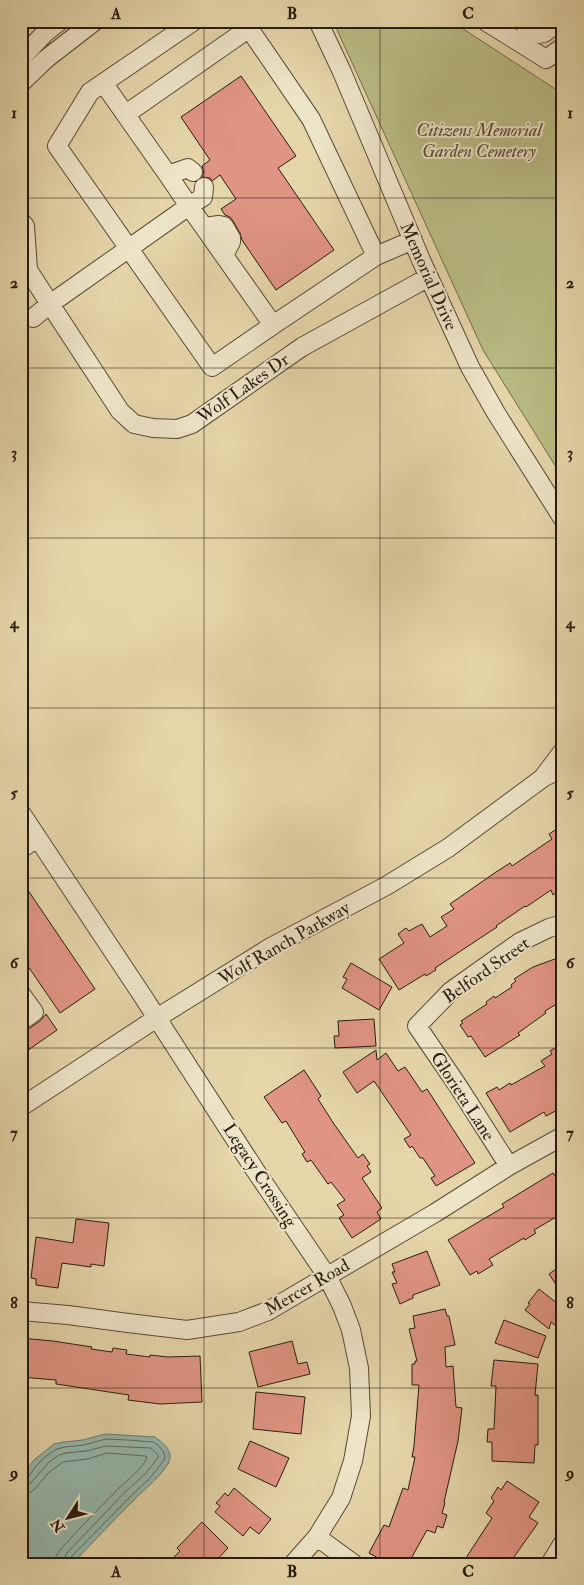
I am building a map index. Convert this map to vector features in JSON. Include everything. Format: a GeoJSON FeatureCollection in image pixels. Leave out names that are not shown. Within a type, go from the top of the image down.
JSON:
{"type":"FeatureCollection","features":[{"type":"Feature","properties":{"kind":"street"},"geometry":{"type":"LineString","coordinates":[[21,58],[30,39],[60,21]]}},
{"type":"Feature","properties":{"kind":"street"},"geometry":{"type":"LineString","coordinates":[[21,82],[46,59],[95,21]]}},
{"type":"Feature","properties":{"kind":"street"},"geometry":{"type":"LineString","coordinates":[[194,21],[90,92],[56,146],[212,367],[376,256],[413,240]]}},
{"type":"Feature","properties":{"kind":"street","name":"Memorial Drive"},"geometry":{"type":"LineString","coordinates":[[318,21],[470,367],[506,429],[563,519]]}},
{"type":"Feature","properties":{"kind":"street"},"geometry":{"type":"LineString","coordinates":[[485,21],[546,59],[563,47]]}},
{"type":"Feature","properties":{"kind":"street"},"geometry":{"type":"LineString","coordinates":[[522,21],[532,35],[544,33],[560,21]]}},
{"type":"Feature","properties":{"kind":"street"},"geometry":{"type":"LineString","coordinates":[[126,114],[246,25],[312,119],[376,256]]}},
{"type":"Feature","properties":{"kind":"street"},"geometry":{"type":"LineString","coordinates":[[104,84],[273,326]]}},
{"type":"Feature","properties":{"kind":"street"},"geometry":{"type":"LineString","coordinates":[[168,175],[188,168],[193,172]]}},
{"type":"Feature","properties":{"kind":"street"},"geometry":{"type":"LineString","coordinates":[[32,318],[203,197],[204,187]]}},
{"type":"Feature","properties":{"kind":"street","name":"Wolf Lakes Dr"},"geometry":{"type":"LineString","coordinates":[[21,221],[25,226],[28,270],[120,411],[134,424],[153,428],[177,429],[192,424],[302,347],[429,277]]}},
{"type":"Feature","properties":{"kind":"street","name":"Wolf Ranch Parkway"},"geometry":{"type":"LineString","coordinates":[[544,777],[563,752]]}},
{"type":"Feature","properties":{"kind":"street","name":"Wolf Ranch Parkway"},"geometry":{"type":"LineString","coordinates":[[21,1107],[157,1018],[271,947],[386,886],[448,848],[544,777],[563,768]]}},
{"type":"Feature","properties":{"kind":"street","name":"Legacy Crossing"},"geometry":{"type":"LineString","coordinates":[[21,813],[255,1170],[327,1276],[342,1306],[359,1368],[361,1416],[353,1461],[341,1498],[317,1537],[292,1564]]}},
{"type":"Feature","properties":{"kind":"street"},"geometry":{"type":"LineString","coordinates":[[21,849],[37,838]]}},
{"type":"Feature","properties":{"kind":"street","name":"Belford Street"},"geometry":{"type":"LineString","coordinates":[[417,1026],[451,991],[520,942],[548,928],[563,924]]}},
{"type":"Feature","properties":{"kind":"street"},"geometry":{"type":"LineString","coordinates":[[21,994],[34,1012],[21,1021]]}},
{"type":"Feature","properties":{"kind":"street","name":"Glorieta Lane"},"geometry":{"type":"LineString","coordinates":[[417,1026],[509,1166]]}},
{"type":"Feature","properties":{"kind":"street","name":"Mercer Road"},"geometry":{"type":"LineString","coordinates":[[21,1311],[188,1330],[239,1322],[268,1311],[435,1213],[509,1166],[563,1136]]}},
{"type":"Feature","properties":{"kind":"street"},"geometry":{"type":"LineString","coordinates":[[317,1537],[354,1564]]}},
{"type":"Feature","properties":{"kind":"street"},"geometry":{"type":"LineString","coordinates":[[550,1564],[563,1543]]}},
{"type":"Feature","properties":{"kind":"green space","name":"Citizens Memorial Garden Cemetery"},"geometry":{"type":"Polygon","coordinates":[[[333,21],[451,21],[563,94],[563,472],[561,475],[483,350],[333,21]]]}},
{"type":"Feature","properties":{"kind":"water"},"geometry":{"type":"Polygon","coordinates":[[[105,1434],[155,1437],[168,1449],[170,1458],[168,1463],[154,1481],[72,1564],[21,1564],[21,1477],[34,1460],[54,1444],[83,1440],[105,1434]]]}},
{"type":"Feature","properties":{"kind":"building"},"geometry":{"type":"Polygon","coordinates":[[[241,76],[296,156],[278,168],[334,250],[276,290],[242,240],[233,221],[221,209],[236,199],[220,175],[212,181],[210,178],[202,177],[204,173],[202,166],[210,160],[181,117],[241,76]]]}},
{"type":"Feature","properties":{"kind":"building"},"geometry":{"type":"Polygon","coordinates":[[[563,825],[563,888],[553,895],[551,890],[525,906],[435,968],[436,970],[426,976],[425,974],[399,990],[379,959],[404,943],[398,934],[406,928],[409,931],[422,924],[430,937],[447,926],[441,917],[454,909],[450,904],[510,863],[512,866],[552,839],[549,834],[563,825]]]}},
{"type":"Feature","properties":{"kind":"building"},"geometry":{"type":"Polygon","coordinates":[[[21,880],[95,989],[60,1013],[21,956],[21,880]]]}},
{"type":"Feature","properties":{"kind":"building"},"geometry":{"type":"Polygon","coordinates":[[[563,956],[563,1002],[545,1011],[546,1013],[518,1033],[520,1035],[485,1057],[471,1036],[468,1037],[460,1025],[463,1023],[461,1021],[487,1004],[486,1002],[494,996],[495,998],[512,987],[511,985],[516,981],[514,979],[533,967],[563,956]]]}},
{"type":"Feature","properties":{"kind":"building"},"geometry":{"type":"Polygon","coordinates":[[[351,963],[392,987],[379,1010],[342,988],[347,979],[343,977],[351,963]]]}},
{"type":"Feature","properties":{"kind":"building"},"geometry":{"type":"Polygon","coordinates":[[[46,1014],[57,1030],[21,1055],[21,1032],[40,1021],[46,1014]]]}},
{"type":"Feature","properties":{"kind":"building"},"geometry":{"type":"Polygon","coordinates":[[[374,1019],[376,1046],[335,1048],[334,1036],[339,1036],[338,1021],[374,1019]]]}},
{"type":"Feature","properties":{"kind":"building"},"geometry":{"type":"Polygon","coordinates":[[[563,1043],[563,1107],[546,1116],[544,1112],[510,1132],[486,1093],[497,1087],[499,1090],[510,1083],[511,1085],[545,1066],[541,1061],[552,1054],[550,1051],[563,1043]]]}},
{"type":"Feature","properties":{"kind":"building"},"geometry":{"type":"Polygon","coordinates":[[[376,1050],[377,1060],[386,1053],[398,1071],[405,1067],[422,1092],[427,1089],[475,1163],[436,1186],[431,1178],[435,1176],[423,1158],[420,1158],[412,1146],[410,1148],[404,1139],[411,1135],[374,1081],[357,1093],[343,1072],[376,1050]]]}},
{"type":"Feature","properties":{"kind":"building"},"geometry":{"type":"Polygon","coordinates":[[[304,1070],[321,1096],[318,1099],[334,1124],[358,1158],[363,1154],[370,1164],[367,1166],[371,1172],[362,1178],[382,1208],[377,1212],[381,1219],[352,1238],[339,1218],[344,1215],[337,1205],[345,1200],[331,1182],[328,1184],[311,1160],[307,1162],[302,1154],[305,1152],[286,1121],[282,1123],[264,1097],[304,1070]]]}},
{"type":"Feature","properties":{"kind":"building"},"geometry":{"type":"Polygon","coordinates":[[[553,1173],[563,1188],[563,1213],[534,1230],[536,1233],[525,1240],[524,1238],[489,1259],[493,1265],[478,1274],[477,1271],[470,1275],[448,1240],[504,1207],[502,1204],[553,1173]]]}},
{"type":"Feature","properties":{"kind":"building"},"geometry":{"type":"Polygon","coordinates":[[[76,1219],[109,1223],[104,1266],[91,1264],[91,1267],[62,1263],[58,1288],[36,1285],[36,1279],[31,1278],[36,1237],[73,1243],[76,1219]]]}},
{"type":"Feature","properties":{"kind":"building"},"geometry":{"type":"Polygon","coordinates":[[[427,1251],[440,1285],[413,1295],[413,1298],[400,1304],[392,1284],[397,1283],[392,1272],[395,1272],[392,1264],[427,1251]]]}},
{"type":"Feature","properties":{"kind":"building"},"geometry":{"type":"Polygon","coordinates":[[[563,1264],[563,1295],[549,1274],[563,1264]]]}},
{"type":"Feature","properties":{"kind":"building"},"geometry":{"type":"Polygon","coordinates":[[[539,1289],[563,1308],[563,1319],[556,1326],[551,1322],[549,1329],[525,1310],[539,1289]]]}},
{"type":"Feature","properties":{"kind":"building"},"geometry":{"type":"Polygon","coordinates":[[[445,1309],[447,1316],[449,1316],[455,1345],[445,1347],[446,1367],[453,1366],[456,1407],[462,1408],[458,1441],[442,1513],[447,1515],[443,1528],[437,1526],[435,1533],[427,1530],[408,1564],[389,1564],[369,1553],[384,1525],[389,1527],[403,1488],[408,1490],[415,1457],[412,1457],[419,1385],[412,1385],[412,1364],[415,1364],[415,1361],[417,1361],[409,1329],[415,1328],[413,1316],[445,1309]]]}},
{"type":"Feature","properties":{"kind":"building"},"geometry":{"type":"Polygon","coordinates":[[[504,1320],[546,1336],[538,1358],[495,1343],[504,1320]]]}},
{"type":"Feature","properties":{"kind":"building"},"geometry":{"type":"Polygon","coordinates":[[[21,1338],[92,1347],[91,1349],[112,1352],[113,1348],[127,1350],[126,1354],[150,1357],[150,1355],[168,1357],[200,1356],[202,1402],[160,1404],[128,1400],[129,1395],[56,1384],[56,1380],[21,1377],[21,1338]]]}},
{"type":"Feature","properties":{"kind":"building"},"geometry":{"type":"Polygon","coordinates":[[[292,1341],[298,1364],[307,1362],[310,1374],[258,1387],[249,1352],[292,1341]]]}},
{"type":"Feature","properties":{"kind":"building"},"geometry":{"type":"Polygon","coordinates":[[[494,1360],[538,1364],[535,1395],[538,1395],[538,1445],[535,1445],[534,1463],[492,1461],[492,1442],[487,1442],[488,1429],[494,1429],[496,1386],[491,1386],[494,1360]]]}},
{"type":"Feature","properties":{"kind":"building"},"geometry":{"type":"Polygon","coordinates":[[[256,1392],[305,1397],[301,1434],[253,1429],[256,1392]]]}},
{"type":"Feature","properties":{"kind":"building"},"geometry":{"type":"Polygon","coordinates":[[[250,1441],[289,1458],[276,1487],[238,1469],[250,1441]]]}},
{"type":"Feature","properties":{"kind":"building"},"geometry":{"type":"Polygon","coordinates":[[[507,1481],[539,1502],[529,1517],[538,1523],[509,1564],[462,1564],[492,1518],[486,1513],[494,1501],[491,1498],[498,1487],[501,1490],[507,1481]]]}},
{"type":"Feature","properties":{"kind":"building"},"geometry":{"type":"Polygon","coordinates":[[[234,1488],[271,1519],[259,1534],[250,1527],[243,1536],[215,1512],[220,1506],[216,1503],[225,1493],[228,1496],[234,1488]]]}},
{"type":"Feature","properties":{"kind":"building"},"geometry":{"type":"Polygon","coordinates":[[[202,1522],[228,1548],[213,1564],[167,1564],[180,1551],[177,1548],[202,1522]]]}}]}
